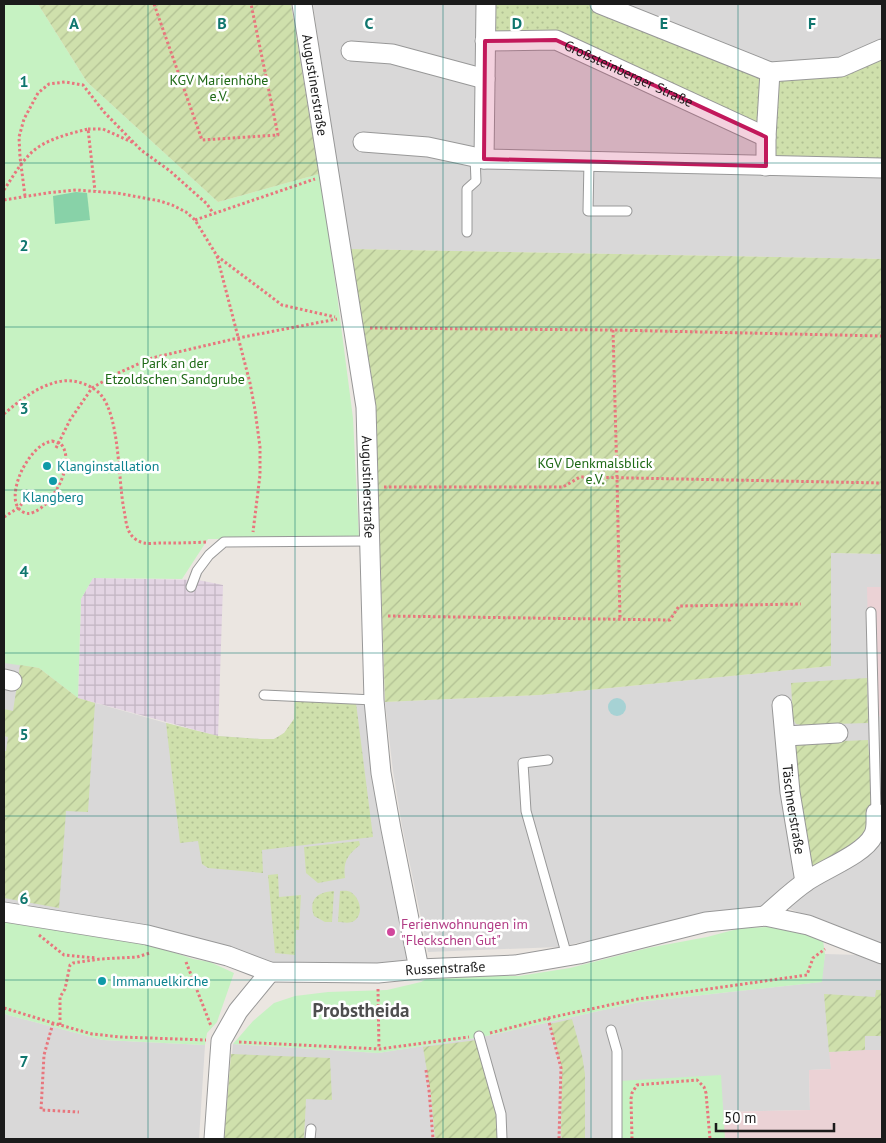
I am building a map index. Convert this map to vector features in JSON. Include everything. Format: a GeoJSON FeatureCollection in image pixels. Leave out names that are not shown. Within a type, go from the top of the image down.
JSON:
{"type":"FeatureCollection","features":[{"type":"Feature","properties":{"kind":"street","name":"Augustinerstraße"},"geometry":{"type":"LineString","coordinates":[[302,4],[366,408],[374,700],[382,773],[391,829],[419,969]]}},
{"type":"Feature","properties":{"kind":"street"},"geometry":{"type":"LineString","coordinates":[[600,4],[770,72],[841,68],[882,49]]}},
{"type":"Feature","properties":{"kind":"street"},"geometry":{"type":"LineString","coordinates":[[480,158],[485,79],[483,5]]}},
{"type":"Feature","properties":{"kind":"street","name":"Großsteinberger Straße"},"geometry":{"type":"LineString","coordinates":[[485,42],[556,40],[766,137]]}},
{"type":"Feature","properties":{"kind":"street"},"geometry":{"type":"LineString","coordinates":[[351,51],[392,54],[485,79]]}},
{"type":"Feature","properties":{"kind":"street"},"geometry":{"type":"LineString","coordinates":[[766,166],[770,72]]}},
{"type":"Feature","properties":{"kind":"street"},"geometry":{"type":"LineString","coordinates":[[363,142],[428,147],[480,158],[882,168]]}},
{"type":"Feature","properties":{"kind":"street","name":"Täschnerstraße"},"geometry":{"type":"LineString","coordinates":[[782,706],[790,792],[805,882]]}},
{"type":"Feature","properties":{"kind":"street"},"geometry":{"type":"LineString","coordinates":[[786,736],[838,733]]}},
{"type":"Feature","properties":{"kind":"street"},"geometry":{"type":"LineString","coordinates":[[765,916],[805,882],[862,850],[873,836],[876,813]]}},
{"type":"Feature","properties":{"kind":"street","name":"Russenstraße"},"geometry":{"type":"LineString","coordinates":[[4,912],[147,935],[228,956],[270,972],[378,973],[419,969],[516,965],[567,956],[706,922],[765,916],[808,925],[882,954]]}},
{"type":"Feature","properties":{"kind":"street"},"geometry":{"type":"LineString","coordinates":[[214,1139],[221,1041],[238,1011],[270,972]]}},
{"type":"Feature","properties":{"kind":"lane"},"geometry":{"type":"LineString","coordinates":[[467,232],[467,189],[476,181],[480,158]]}},
{"type":"Feature","properties":{"kind":"lane"},"geometry":{"type":"LineString","coordinates":[[589,161],[588,211],[627,211]]}},
{"type":"Feature","properties":{"kind":"lane"},"geometry":{"type":"LineString","coordinates":[[191,587],[197,571],[224,542],[370,542]]}},
{"type":"Feature","properties":{"kind":"lane"},"geometry":{"type":"LineString","coordinates":[[871,612],[879,757],[876,813]]}},
{"type":"Feature","properties":{"kind":"lane"},"geometry":{"type":"LineString","coordinates":[[264,695],[374,700]]}},
{"type":"Feature","properties":{"kind":"lane"},"geometry":{"type":"LineString","coordinates":[[548,760],[523,764],[526,811],[567,956]]}},
{"type":"Feature","properties":{"kind":"lane"},"geometry":{"type":"LineString","coordinates":[[611,1030],[617,1051],[617,1139]]}},
{"type":"Feature","properties":{"kind":"lane"},"geometry":{"type":"LineString","coordinates":[[479,1036],[501,1114],[502,1139]]}},
{"type":"Feature","properties":{"kind":"lane"},"geometry":{"type":"LineString","coordinates":[[310,1139],[311,1128]]}},
{"type":"Feature","properties":{"kind":"path"},"geometry":{"type":"LineString","coordinates":[[154,4],[202,140],[278,135],[252,4]]}},
{"type":"Feature","properties":{"kind":"path"},"geometry":{"type":"LineString","coordinates":[[24,196],[19,138],[24,119],[38,94],[49,84],[65,82],[83,85],[104,112],[137,145],[207,204],[213,213]]}},
{"type":"Feature","properties":{"kind":"path"},"geometry":{"type":"LineString","coordinates":[[88,129],[95,191]]}},
{"type":"Feature","properties":{"kind":"path"},"geometry":{"type":"LineString","coordinates":[[4,190],[21,165],[36,149],[42,144],[62,136],[88,129],[103,129],[137,145]]}},
{"type":"Feature","properties":{"kind":"path"},"geometry":{"type":"LineString","coordinates":[[194,220],[313,180]]}},
{"type":"Feature","properties":{"kind":"path"},"geometry":{"type":"LineString","coordinates":[[4,200],[76,190],[117,192],[172,205],[186,212],[194,220],[217,256],[252,392],[260,447],[260,475],[252,542]]}},
{"type":"Feature","properties":{"kind":"path"},"geometry":{"type":"LineString","coordinates":[[56,448],[70,420],[92,388],[118,373],[152,358],[238,338],[340,318],[282,305],[217,256]]}},
{"type":"Feature","properties":{"kind":"path"},"geometry":{"type":"LineString","coordinates":[[354,328],[613,330],[882,336]]}},
{"type":"Feature","properties":{"kind":"path"},"geometry":{"type":"LineString","coordinates":[[613,330],[620,619]]}},
{"type":"Feature","properties":{"kind":"path"},"geometry":{"type":"LineString","coordinates":[[4,414],[26,397],[59,381],[71,380],[92,388],[101,395],[110,412],[127,528],[134,538],[144,543],[224,542]]}},
{"type":"Feature","properties":{"kind":"path"},"geometry":{"type":"LineString","coordinates":[[52,441],[59,442],[65,449],[66,456],[63,475],[57,489],[44,506],[36,512],[29,514],[21,511],[16,502],[16,487],[25,465],[36,450],[44,444],[52,441]]}},
{"type":"Feature","properties":{"kind":"path"},"geometry":{"type":"LineString","coordinates":[[368,487],[563,487],[580,477],[882,483]]}},
{"type":"Feature","properties":{"kind":"path"},"geometry":{"type":"LineString","coordinates":[[4,517],[18,508],[32,493]]}},
{"type":"Feature","properties":{"kind":"path"},"geometry":{"type":"LineString","coordinates":[[372,616],[670,620],[679,606],[801,604]]}},
{"type":"Feature","properties":{"kind":"path"},"geometry":{"type":"LineString","coordinates":[[42,938],[64,955],[100,959]]}},
{"type":"Feature","properties":{"kind":"path"},"geometry":{"type":"LineString","coordinates":[[232,1042],[378,1049],[479,1036],[638,998],[807,975],[813,958],[840,938]]}},
{"type":"Feature","properties":{"kind":"path"},"geometry":{"type":"LineString","coordinates":[[60,1025],[60,997],[65,990],[70,965],[100,959],[137,957],[156,952],[173,942],[213,1032]]}},
{"type":"Feature","properties":{"kind":"path"},"geometry":{"type":"LineString","coordinates":[[378,973],[378,1049]]}},
{"type":"Feature","properties":{"kind":"path"},"geometry":{"type":"LineString","coordinates":[[4,1008],[92,1034],[206,1040]]}},
{"type":"Feature","properties":{"kind":"path"},"geometry":{"type":"LineString","coordinates":[[548,1018],[561,1068],[559,1139]]}},
{"type":"Feature","properties":{"kind":"path"},"geometry":{"type":"LineString","coordinates":[[53,1023],[44,1055],[40,1110],[79,1112]]}},
{"type":"Feature","properties":{"kind":"path"},"geometry":{"type":"LineString","coordinates":[[426,1070],[433,1139]]}},
{"type":"Feature","properties":{"kind":"path"},"geometry":{"type":"LineString","coordinates":[[657,1078],[657,1083]]}},
{"type":"Feature","properties":{"kind":"path"},"geometry":{"type":"LineString","coordinates":[[632,1139],[631,1099],[637,1085],[697,1080],[701,1083],[706,1093],[710,1139]]}},
{"type":"Feature","properties":{"kind":"highlighted area"},"geometry":{"type":"Polygon","coordinates":[[[556,40],[766,137],[766,166],[484,159],[485,41],[556,40]]]}},
{"type":"Feature","properties":{"kind":"shaded area"},"geometry":{"type":"Polygon","coordinates":[[[313,4],[882,4],[882,259],[349,249],[313,4]]]}},
{"type":"Feature","properties":{"kind":"shaded area"},"geometry":{"type":"Polygon","coordinates":[[[831,553],[882,554],[882,587],[868,587],[871,717],[882,716],[882,946],[775,903],[558,947],[428,952],[402,826],[385,702],[539,695],[831,666],[831,553]]]}},
{"type":"Feature","properties":{"kind":"shaded area"},"geometry":{"type":"Polygon","coordinates":[[[93,578],[198,580],[223,585],[218,736],[78,698],[81,599],[93,578]]]}},
{"type":"Feature","properties":{"kind":"shaded area"},"geometry":{"type":"Polygon","coordinates":[[[867,587],[882,587],[882,716],[870,717],[867,587]]]}},
{"type":"Feature","properties":{"kind":"shaded area"},"geometry":{"type":"Polygon","coordinates":[[[4,662],[39,668],[78,698],[218,736],[274,739],[284,734],[294,719],[295,696],[371,705],[416,965],[271,967],[4,907],[4,662]]]}},
{"type":"Feature","properties":{"kind":"shaded area"},"geometry":{"type":"Polygon","coordinates":[[[825,954],[860,955],[882,963],[882,1050],[830,1052],[831,1069],[809,1070],[810,1110],[723,1112],[720,1075],[620,1139],[224,1139],[233,1044],[378,1053],[482,1037],[639,1002],[821,982],[825,954]]]}},
{"type":"Feature","properties":{"kind":"shaded area"},"geometry":{"type":"Polygon","coordinates":[[[4,1013],[103,1040],[205,1045],[199,1139],[4,1139],[4,1013]]]}},
{"type":"Feature","properties":{"kind":"shaded area"},"geometry":{"type":"Polygon","coordinates":[[[882,1050],[882,1139],[724,1139],[723,1112],[810,1110],[809,1070],[831,1069],[829,1052],[882,1050]]]}},
{"type":"Feature","properties":{"kind":"green space","name":"Park an der Etzoldschen Sandgrube"},"geometry":{"type":"Polygon","coordinates":[[[38,4],[87,82],[218,202],[319,174],[331,249],[353,418],[359,538],[208,539],[182,579],[93,578],[81,599],[78,698],[39,668],[4,663],[4,5],[38,4]]]}},
{"type":"Feature","properties":{"kind":"green space","name":"KGV Marienhöhe e.V."},"geometry":{"type":"Polygon","coordinates":[[[38,4],[291,4],[319,174],[218,202],[87,82],[38,4]]]}},
{"type":"Feature","properties":{"kind":"green space"},"geometry":{"type":"Polygon","coordinates":[[[477,4],[600,4],[770,72],[841,67],[882,49],[882,168],[766,166],[765,137],[556,40],[485,41],[477,4]]]}},
{"type":"Feature","properties":{"kind":"green space"},"geometry":{"type":"Polygon","coordinates":[[[76,192],[87,193],[90,220],[55,224],[53,196],[76,192]]]}},
{"type":"Feature","properties":{"kind":"green space","name":"KGV Denkmalsblick e.V."},"geometry":{"type":"Polygon","coordinates":[[[349,249],[882,259],[882,554],[831,553],[831,666],[539,695],[385,702],[375,406],[349,249]]]}},
{"type":"Feature","properties":{"kind":"green space"},"geometry":{"type":"Polygon","coordinates":[[[20,665],[39,668],[78,698],[95,703],[88,812],[66,811],[59,908],[4,898],[4,751],[6,751],[8,737],[4,736],[4,709],[13,711],[20,665]]]}},
{"type":"Feature","properties":{"kind":"green space"},"geometry":{"type":"Polygon","coordinates":[[[867,678],[868,723],[801,725],[796,724],[793,719],[791,683],[867,678]]]}},
{"type":"Feature","properties":{"kind":"green space"},"geometry":{"type":"Polygon","coordinates":[[[295,696],[356,703],[373,837],[262,850],[263,873],[208,868],[202,864],[198,841],[180,843],[166,723],[218,736],[274,739],[284,733],[294,719],[295,696]]]}},
{"type":"Feature","properties":{"kind":"green space"},"geometry":{"type":"Polygon","coordinates":[[[868,740],[873,812],[865,837],[811,867],[792,743],[868,740]]]}},
{"type":"Feature","properties":{"kind":"green space"},"geometry":{"type":"Polygon","coordinates":[[[359,841],[360,845],[352,852],[345,863],[345,878],[318,883],[306,873],[304,847],[359,841]]]}},
{"type":"Feature","properties":{"kind":"green space"},"geometry":{"type":"Polygon","coordinates":[[[278,874],[279,897],[301,895],[295,955],[275,953],[268,875],[278,874]]]}},
{"type":"Feature","properties":{"kind":"green space"},"geometry":{"type":"Polygon","coordinates":[[[334,891],[332,922],[325,922],[314,916],[312,910],[313,901],[323,893],[334,891]]]}},
{"type":"Feature","properties":{"kind":"green space"},"geometry":{"type":"Polygon","coordinates":[[[340,891],[350,892],[359,903],[359,915],[352,922],[338,922],[340,891]]]}},
{"type":"Feature","properties":{"kind":"green space"},"geometry":{"type":"Polygon","coordinates":[[[4,920],[138,940],[193,959],[210,962],[234,973],[217,1022],[207,1033],[205,1045],[103,1040],[4,1013],[4,920]]]}},
{"type":"Feature","properties":{"kind":"green space"},"geometry":{"type":"Polygon","coordinates":[[[768,927],[806,933],[823,941],[825,954],[822,982],[639,1002],[482,1037],[378,1053],[233,1044],[253,1021],[274,1003],[295,996],[328,992],[387,990],[421,982],[428,978],[519,976],[570,968],[648,948],[707,937],[741,928],[768,927]]]}},
{"type":"Feature","properties":{"kind":"green space"},"geometry":{"type":"Polygon","coordinates":[[[876,990],[882,990],[882,1036],[865,1036],[865,1050],[829,1052],[824,994],[875,997],[876,990]]]}},
{"type":"Feature","properties":{"kind":"green space"},"geometry":{"type":"Polygon","coordinates":[[[572,1019],[585,1074],[585,1139],[562,1139],[561,1135],[562,1068],[550,1024],[572,1019]]]}},
{"type":"Feature","properties":{"kind":"green space"},"geometry":{"type":"Polygon","coordinates":[[[477,1040],[497,1115],[497,1139],[435,1139],[431,1095],[423,1047],[477,1040]]]}},
{"type":"Feature","properties":{"kind":"green space"},"geometry":{"type":"Polygon","coordinates":[[[231,1054],[330,1058],[332,1100],[306,1099],[304,1139],[224,1139],[231,1054]]]}},
{"type":"Feature","properties":{"kind":"green space"},"geometry":{"type":"Polygon","coordinates":[[[721,1075],[725,1139],[620,1139],[619,1081],[721,1075]]]}},
{"type":"Feature","properties":{"kind":"water"},"geometry":{"type":"Polygon","coordinates":[[[613,698],[621,698],[626,703],[624,714],[613,716],[608,711],[608,703],[613,698]]]}},
{"type":"Feature","properties":{"kind":"place","name":"Klanginstallation"},"geometry":{"type":"Point","coordinates":[47,466]}},
{"type":"Feature","properties":{"kind":"place","name":"Klangberg"},"geometry":{"type":"Point","coordinates":[53,481]}},
{"type":"Feature","properties":{"kind":"place","name":"Ferienwohnungen im \"Fleckschen Gut\""},"geometry":{"type":"Point","coordinates":[391,932]}},
{"type":"Feature","properties":{"kind":"place","name":"Immanuelkirche"},"geometry":{"type":"Point","coordinates":[102,981]}},
{"type":"Feature","properties":{"kind":"district","name":"Probstheida"},"geometry":{"type":"Point","coordinates":[361,1010]}}]}
